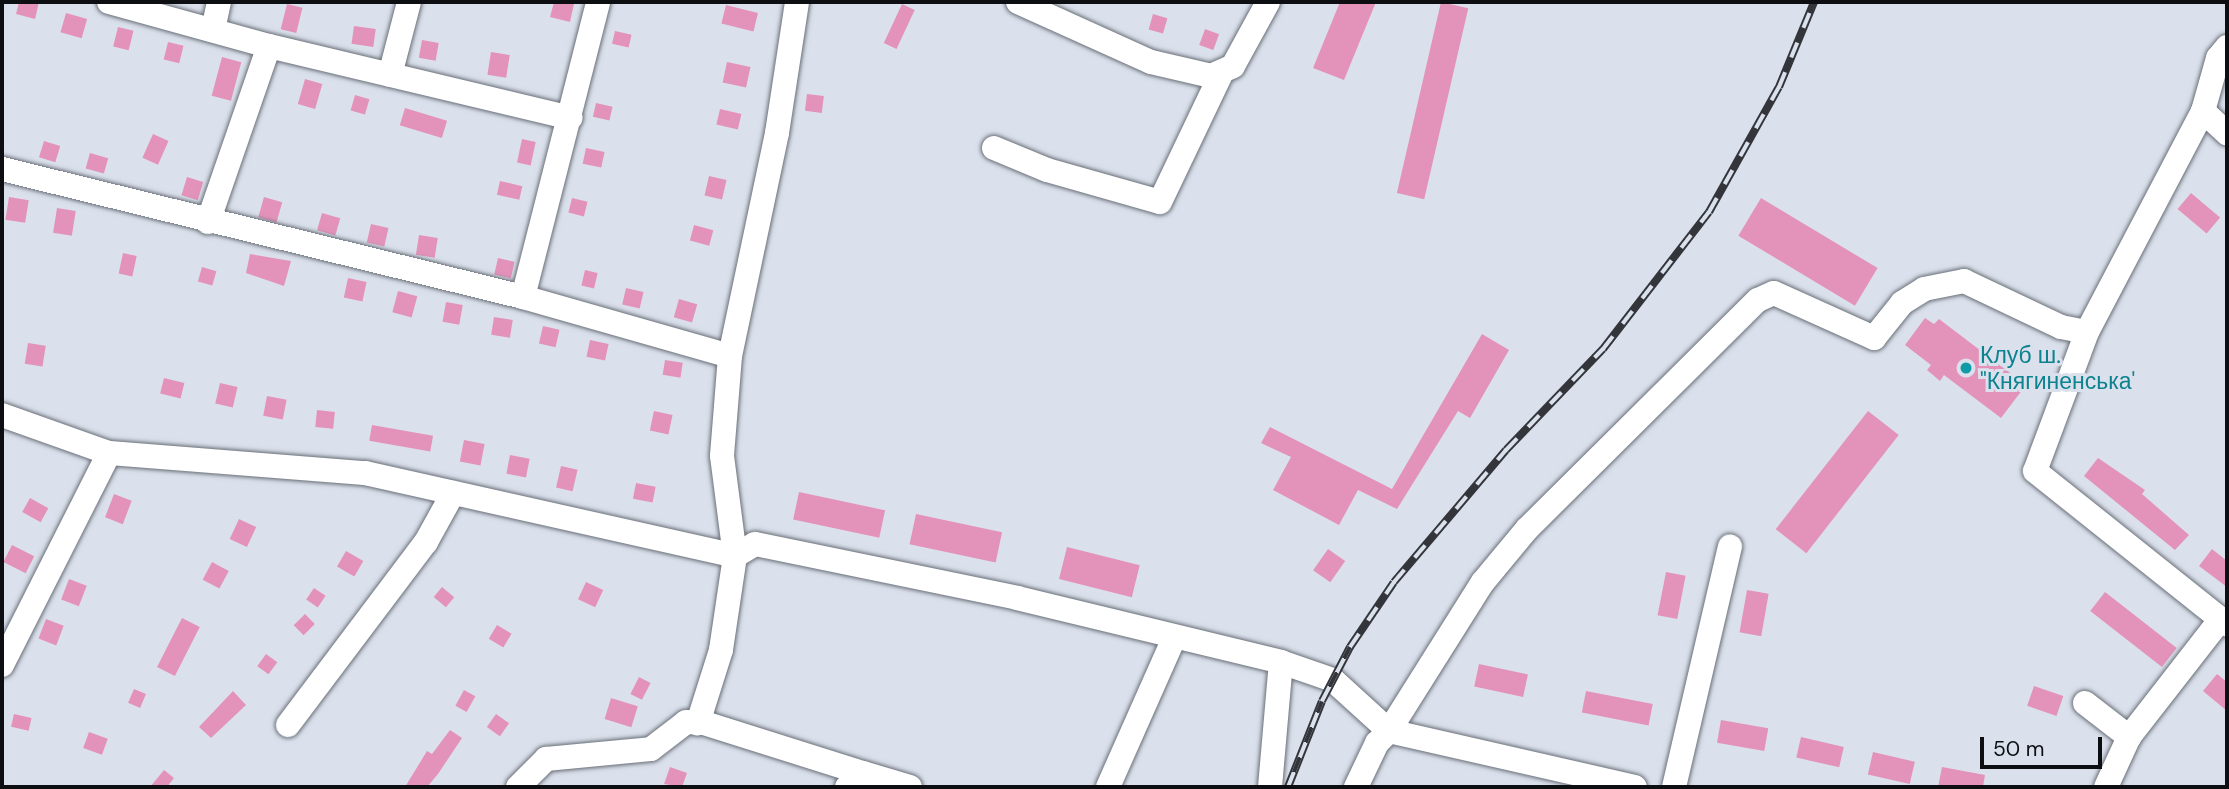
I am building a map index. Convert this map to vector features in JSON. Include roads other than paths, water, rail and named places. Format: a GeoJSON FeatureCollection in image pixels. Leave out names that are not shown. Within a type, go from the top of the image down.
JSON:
{"type":"FeatureCollection","features":[{"type":"Feature","properties":{"kind":"street"},"geometry":{"type":"LineString","coordinates":[[109,2],[269,46],[571,118]]}},
{"type":"Feature","properties":{"kind":"street"},"geometry":{"type":"LineString","coordinates":[[213,30],[219,2]]}},
{"type":"Feature","properties":{"kind":"street"},"geometry":{"type":"LineString","coordinates":[[390,75],[409,2]]}},
{"type":"Feature","properties":{"kind":"street"},"geometry":{"type":"LineString","coordinates":[[523,297],[571,118],[598,2]]}},
{"type":"Feature","properties":{"kind":"street"},"geometry":{"type":"LineString","coordinates":[[698,723],[721,650],[735,556],[722,457],[730,356],[777,133],[796,2]]}},
{"type":"Feature","properties":{"kind":"street"},"geometry":{"type":"LineString","coordinates":[[1017,2],[1151,62],[1210,76],[1233,66],[1268,2]]}},
{"type":"Feature","properties":{"kind":"street"},"geometry":{"type":"LineString","coordinates":[[208,222],[269,46]]}},
{"type":"Feature","properties":{"kind":"street"},"geometry":{"type":"LineString","coordinates":[[2106,787],[2129,737],[2224,621],[2035,471],[2087,332],[2203,111],[2218,58],[2227,47]]}},
{"type":"Feature","properties":{"kind":"street"},"geometry":{"type":"LineString","coordinates":[[994,148],[1047,170],[1160,202],[1222,72]]}},
{"type":"Feature","properties":{"kind":"street"},"geometry":{"type":"LineString","coordinates":[[2203,111],[2227,133]]}},
{"type":"Feature","properties":{"kind":"street"},"geometry":{"type":"LineString","coordinates":[[2,169],[208,222],[523,297],[730,356]]}},
{"type":"Feature","properties":{"kind":"street"},"geometry":{"type":"LineString","coordinates":[[1356,787],[1377,743],[1389,731],[1483,582],[1527,529],[1758,300],[1774,293],[1874,338],[1902,303],[1924,289],[1964,281],[2061,327],[2087,332]]}},
{"type":"Feature","properties":{"kind":"street"},"geometry":{"type":"LineString","coordinates":[[2,415],[109,453],[365,473],[735,556],[755,544],[1017,598],[1280,662],[1333,680],[1389,731],[1635,787]]}},
{"type":"Feature","properties":{"kind":"street"},"geometry":{"type":"LineString","coordinates":[[2,665],[109,453]]}},
{"type":"Feature","properties":{"kind":"street"},"geometry":{"type":"LineString","coordinates":[[288,724],[426,542],[453,493]]}},
{"type":"Feature","properties":{"kind":"street"},"geometry":{"type":"LineString","coordinates":[[1674,787],[1730,545]]}},
{"type":"Feature","properties":{"kind":"street"},"geometry":{"type":"LineString","coordinates":[[1108,787],[1174,638]]}},
{"type":"Feature","properties":{"kind":"street"},"geometry":{"type":"LineString","coordinates":[[1270,787],[1280,662]]}},
{"type":"Feature","properties":{"kind":"street"},"geometry":{"type":"LineString","coordinates":[[2085,703],[2129,737]]}},
{"type":"Feature","properties":{"kind":"street"},"geometry":{"type":"LineString","coordinates":[[518,787],[547,759],[651,749],[686,722],[698,723],[855,780],[910,787]]}},
{"type":"Feature","properties":{"kind":"railway"},"geometry":{"type":"LineString","coordinates":[[1288,787],[1322,701],[1350,647],[1394,582],[1506,450],[1603,349],[1709,212],[1779,87],[1814,2]]}},
{"type":"Feature","properties":{"kind":"place","name":"Клуб ш. \"Княгиненська'"},"geometry":{"type":"Point","coordinates":[1966,368]}}]}
